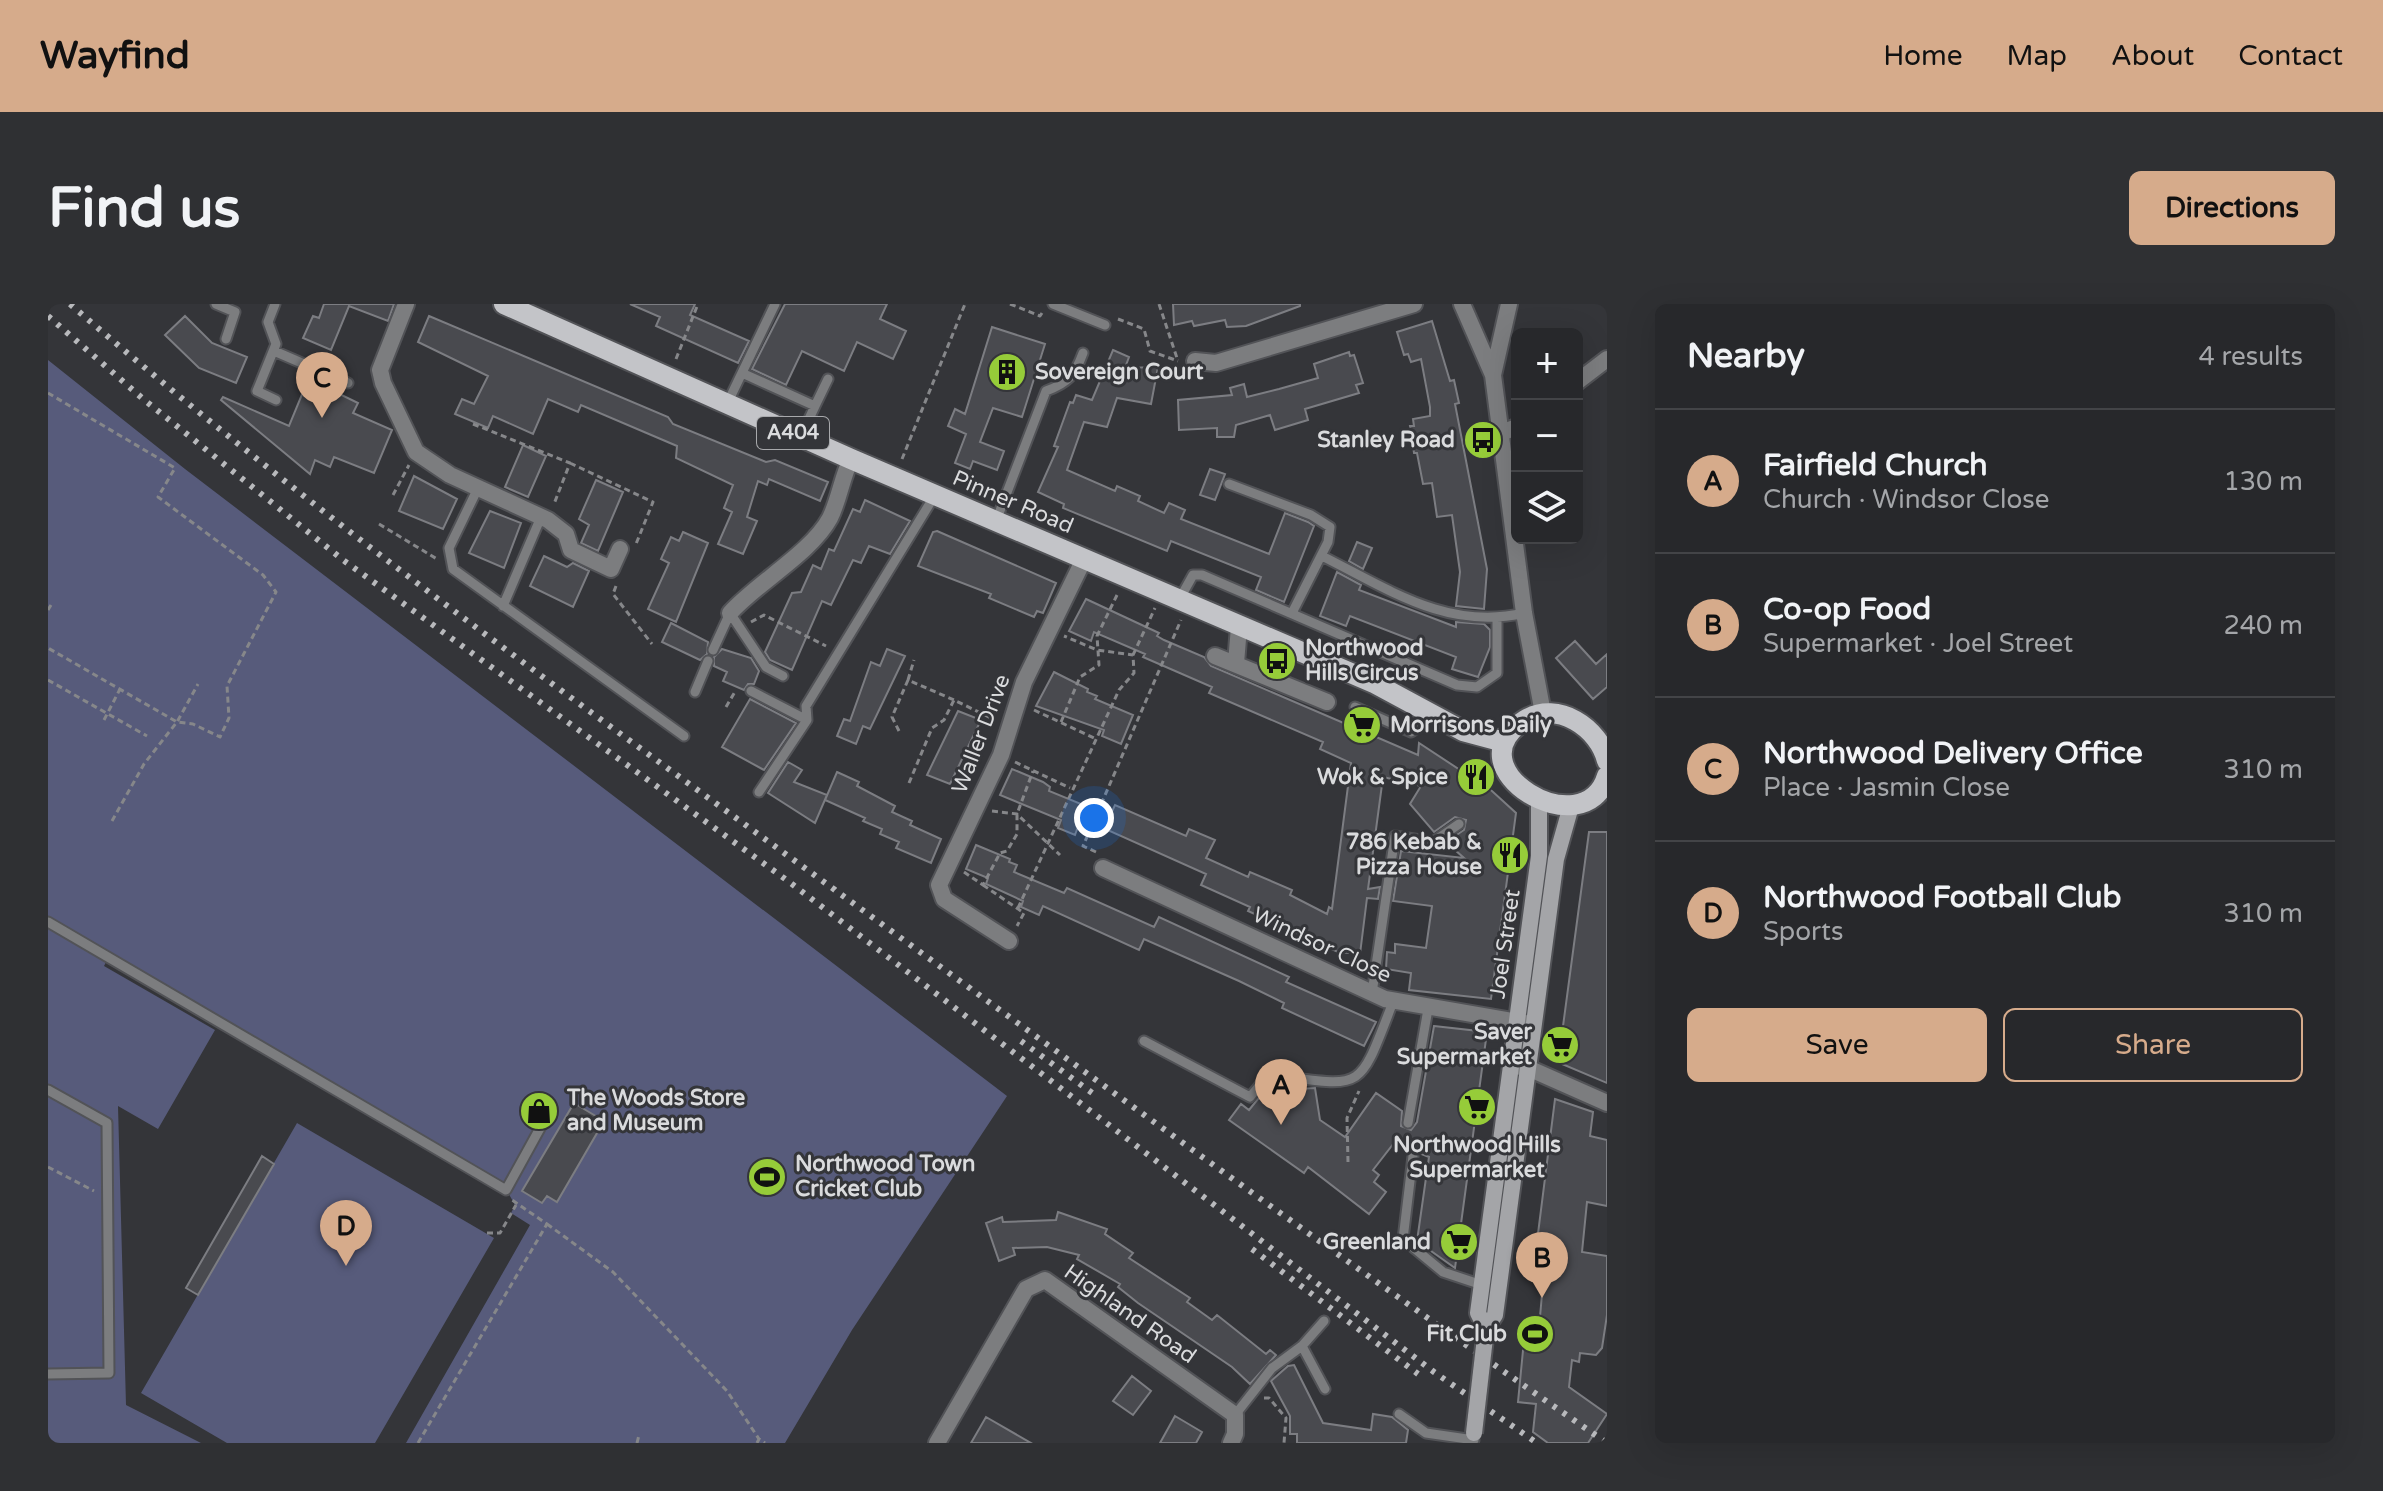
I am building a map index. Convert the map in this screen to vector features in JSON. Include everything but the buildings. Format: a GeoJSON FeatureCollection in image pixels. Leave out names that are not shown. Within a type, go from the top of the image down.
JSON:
{"type":"FeatureCollection","features":[{"type":"Feature","properties":{"kind":"main road","name":"Pinner Road"},"geometry":{"type":"LineString","coordinates":[[504,304],[851,459],[1374,683],[1463,731],[1504,742]]}},
{"type":"Feature","properties":{"kind":"main road"},"geometry":{"type":"LineString","coordinates":[[1607,761],[1601,732],[1560,715],[1543,713],[1527,719],[1504,742],[1502,759],[1507,773],[1539,802],[1571,806],[1588,799],[1607,779]]}},
{"type":"Feature","properties":{"kind":"main road","name":"Joel Street"},"geometry":{"type":"LineString","coordinates":[[1474,1439],[1486,1329],[1495,1315],[1528,1068],[1525,1024],[1539,856],[1539,802]]}},
{"type":"Feature","properties":{"kind":"main road","name":"Joel Street"},"geometry":{"type":"LineString","coordinates":[[1486,1329],[1478,1313],[1510,1065],[1525,1024],[1556,859],[1571,806]]}},
{"type":"Feature","properties":{"kind":"street"},"geometry":{"type":"LineString","coordinates":[[406,304],[380,370],[383,383],[416,452],[450,475],[545,518],[566,534],[571,550],[611,569],[628,547]]}},
{"type":"Feature","properties":{"kind":"street"},"geometry":{"type":"LineString","coordinates":[[1186,361],[1216,363],[1414,304]]}},
{"type":"Feature","properties":{"kind":"street"},"geometry":{"type":"LineString","coordinates":[[1462,304],[1493,375]]}},
{"type":"Feature","properties":{"kind":"street"},"geometry":{"type":"LineString","coordinates":[[1509,304],[1493,375],[1498,434],[1524,613],[1543,713]]}},
{"type":"Feature","properties":{"kind":"street"},"geometry":{"type":"LineString","coordinates":[[1583,377],[1607,359]]}},
{"type":"Feature","properties":{"kind":"street"},"geometry":{"type":"LineString","coordinates":[[1498,434],[1511,429]]}},
{"type":"Feature","properties":{"kind":"street"},"geometry":{"type":"LineString","coordinates":[[730,613],[748,593],[808,543],[830,518],[851,459]]}},
{"type":"Feature","properties":{"kind":"street","name":"Waller Drive"},"geometry":{"type":"LineString","coordinates":[[1009,941],[944,899],[939,885],[1001,755],[1016,701],[1084,559]]}},
{"type":"Feature","properties":{"kind":"street"},"geometry":{"type":"LineString","coordinates":[[1236,663],[1239,627]]}},
{"type":"Feature","properties":{"kind":"street"},"geometry":{"type":"LineString","coordinates":[[1215,656],[1327,702]]}},
{"type":"Feature","properties":{"kind":"street","name":"Windsor Close"},"geometry":{"type":"LineString","coordinates":[[1103,868],[1393,1002],[1525,1024]]}},
{"type":"Feature","properties":{"kind":"street"},"geometry":{"type":"LineString","coordinates":[[1510,1065],[1528,1068],[1607,1103]]}},
{"type":"Feature","properties":{"kind":"street","name":"Highland Road"},"geometry":{"type":"LineString","coordinates":[[937,1443],[1026,1289],[1045,1280],[1235,1415]]}},
{"type":"Feature","properties":{"kind":"street"},"geometry":{"type":"LineString","coordinates":[[1231,1443],[1235,1434],[1235,1415]]}},
{"type":"Feature","properties":{"kind":"lane"},"geometry":{"type":"LineString","coordinates":[[216,304],[235,312],[226,339]]}},
{"type":"Feature","properties":{"kind":"lane"},"geometry":{"type":"LineString","coordinates":[[275,304],[268,322],[276,344],[257,391],[276,400]]}},
{"type":"Feature","properties":{"kind":"lane"},"geometry":{"type":"LineString","coordinates":[[727,404],[775,304]]}},
{"type":"Feature","properties":{"kind":"lane"},"geometry":{"type":"LineString","coordinates":[[1053,304],[1105,325]]}},
{"type":"Feature","properties":{"kind":"lane"},"geometry":{"type":"LineString","coordinates":[[274,351],[348,383]]}},
{"type":"Feature","properties":{"kind":"lane"},"geometry":{"type":"LineString","coordinates":[[996,521],[1046,391],[1064,384],[1076,372],[1083,353]]}},
{"type":"Feature","properties":{"kind":"lane"},"geometry":{"type":"LineString","coordinates":[[742,373],[815,406]]}},
{"type":"Feature","properties":{"kind":"lane"},"geometry":{"type":"LineString","coordinates":[[801,436],[828,379]]}},
{"type":"Feature","properties":{"kind":"lane"},"geometry":{"type":"LineString","coordinates":[[1229,484],[1311,515],[1330,527],[1322,556],[1292,613]]}},
{"type":"Feature","properties":{"kind":"lane"},"geometry":{"type":"LineString","coordinates":[[478,488],[449,548],[453,569],[684,736]]}},
{"type":"Feature","properties":{"kind":"lane"},"geometry":{"type":"LineString","coordinates":[[759,792],[807,720],[806,706],[935,495]]}},
{"type":"Feature","properties":{"kind":"lane"},"geometry":{"type":"LineString","coordinates":[[503,606],[545,518]]}},
{"type":"Feature","properties":{"kind":"lane"},"geometry":{"type":"LineString","coordinates":[[1322,556],[1421,605],[1464,618],[1497,620],[1524,613]]}},
{"type":"Feature","properties":{"kind":"lane"},"geometry":{"type":"LineString","coordinates":[[1176,599],[1193,575],[1202,575],[1457,685],[1477,687],[1497,673],[1497,620]]}},
{"type":"Feature","properties":{"kind":"lane"},"geometry":{"type":"LineString","coordinates":[[730,613],[766,667],[783,676]]}},
{"type":"Feature","properties":{"kind":"lane"},"geometry":{"type":"LineString","coordinates":[[713,650],[730,613]]}},
{"type":"Feature","properties":{"kind":"lane"},"geometry":{"type":"LineString","coordinates":[[695,692],[708,661]]}},
{"type":"Feature","properties":{"kind":"lane"},"geometry":{"type":"LineString","coordinates":[[751,691],[807,720]]}},
{"type":"Feature","properties":{"kind":"lane"},"geometry":{"type":"LineString","coordinates":[[1355,707],[1411,732],[1436,716]]}},
{"type":"Feature","properties":{"kind":"lane"},"geometry":{"type":"LineString","coordinates":[[1372,993],[1395,836],[1433,842],[1459,824]]}},
{"type":"Feature","properties":{"kind":"lane"},"geometry":{"type":"LineString","coordinates":[[48,922],[506,1190],[544,1121]]}},
{"type":"Feature","properties":{"kind":"lane"},"geometry":{"type":"LineString","coordinates":[[1144,1041],[1250,1097],[1268,1075],[1341,1083],[1361,1075],[1393,1002]]}},
{"type":"Feature","properties":{"kind":"lane"},"geometry":{"type":"LineString","coordinates":[[1408,1123],[1428,1009]]}},
{"type":"Feature","properties":{"kind":"lane"},"geometry":{"type":"LineString","coordinates":[[48,1090],[107,1123],[109,1373],[48,1374]]}},
{"type":"Feature","properties":{"kind":"lane"},"geometry":{"type":"LineString","coordinates":[[1413,1156],[1403,1239],[1443,1272],[1482,1285]]}},
{"type":"Feature","properties":{"kind":"lane"},"geometry":{"type":"LineString","coordinates":[[1235,1415],[1272,1368],[1302,1346],[1324,1321]]}},
{"type":"Feature","properties":{"kind":"lane"},"geometry":{"type":"LineString","coordinates":[[1302,1346],[1325,1389]]}},
{"type":"Feature","properties":{"kind":"lane"},"geometry":{"type":"LineString","coordinates":[[1399,1414],[1425,1438],[1474,1439]]}},
{"type":"Feature","properties":{"kind":"path"},"geometry":{"type":"LineString","coordinates":[[668,378],[698,304]]}},
{"type":"Feature","properties":{"kind":"path"},"geometry":{"type":"LineString","coordinates":[[894,477],[965,304]]}},
{"type":"Feature","properties":{"kind":"path"},"geometry":{"type":"LineString","coordinates":[[1010,304],[1040,316],[1045,304]]}},
{"type":"Feature","properties":{"kind":"path"},"geometry":{"type":"LineString","coordinates":[[1159,304],[1186,361]]}},
{"type":"Feature","properties":{"kind":"path"},"geometry":{"type":"LineString","coordinates":[[1105,325],[1108,315],[1144,329],[1150,351],[1186,361]]}},
{"type":"Feature","properties":{"kind":"path"},"geometry":{"type":"LineString","coordinates":[[48,393],[175,468],[158,497],[263,575],[276,592],[227,686],[229,718],[220,737],[193,724],[177,722],[48,648]]}},
{"type":"Feature","properties":{"kind":"path"},"geometry":{"type":"LineString","coordinates":[[473,424],[570,463],[653,502],[628,547]]}},
{"type":"Feature","properties":{"kind":"path"},"geometry":{"type":"LineString","coordinates":[[393,495],[416,452]]}},
{"type":"Feature","properties":{"kind":"path"},"geometry":{"type":"LineString","coordinates":[[545,518],[570,463]]}},
{"type":"Feature","properties":{"kind":"path"},"geometry":{"type":"LineString","coordinates":[[379,524],[453,569]]}},
{"type":"Feature","properties":{"kind":"path"},"geometry":{"type":"LineString","coordinates":[[1061,722],[1080,677],[1099,665],[1097,636],[1126,577]]}},
{"type":"Feature","properties":{"kind":"path"},"geometry":{"type":"LineString","coordinates":[[617,583],[613,594],[652,644]]}},
{"type":"Feature","properties":{"kind":"path"},"geometry":{"type":"LineString","coordinates":[[1018,908],[1119,690],[1134,673],[1133,655],[1176,599]]}},
{"type":"Feature","properties":{"kind":"path"},"geometry":{"type":"LineString","coordinates":[[1103,868],[1102,855],[1083,846],[1176,599]]}},
{"type":"Feature","properties":{"kind":"path"},"geometry":{"type":"LineString","coordinates":[[621,618],[625,611]]}},
{"type":"Feature","properties":{"kind":"path"},"geometry":{"type":"LineString","coordinates":[[740,629],[764,615],[840,654]]}},
{"type":"Feature","properties":{"kind":"path"},"geometry":{"type":"LineString","coordinates":[[1049,630],[1097,650],[1133,655]]}},
{"type":"Feature","properties":{"kind":"path"},"geometry":{"type":"LineString","coordinates":[[899,731],[892,717],[914,660]]}},
{"type":"Feature","properties":{"kind":"path"},"geometry":{"type":"LineString","coordinates":[[48,680],[147,736]]}},
{"type":"Feature","properties":{"kind":"path"},"geometry":{"type":"LineString","coordinates":[[908,680],[987,714],[1010,731]]}},
{"type":"Feature","properties":{"kind":"path"},"geometry":{"type":"LineString","coordinates":[[112,821],[144,764],[177,722],[198,684]]}},
{"type":"Feature","properties":{"kind":"path"},"geometry":{"type":"LineString","coordinates":[[104,720],[120,689]]}},
{"type":"Feature","properties":{"kind":"path"},"geometry":{"type":"LineString","coordinates":[[909,783],[932,728],[944,720],[954,700]]}},
{"type":"Feature","properties":{"kind":"path"},"geometry":{"type":"LineString","coordinates":[[1016,701],[1098,740]]}},
{"type":"Feature","properties":{"kind":"path"},"geometry":{"type":"LineString","coordinates":[[1001,755],[1071,789]]}},
{"type":"Feature","properties":{"kind":"path"},"geometry":{"type":"LineString","coordinates":[[983,885],[1000,853],[1007,851],[1017,834],[1017,814],[1033,771]]}},
{"type":"Feature","properties":{"kind":"path"},"geometry":{"type":"LineString","coordinates":[[976,808],[1017,814],[1060,855]]}},
{"type":"Feature","properties":{"kind":"path"},"geometry":{"type":"LineString","coordinates":[[950,862],[1024,913],[1009,941]]}},
{"type":"Feature","properties":{"kind":"path"},"geometry":{"type":"LineString","coordinates":[[1348,1162],[1347,1118],[1358,1095],[1361,1075]]}},
{"type":"Feature","properties":{"kind":"path"},"geometry":{"type":"LineString","coordinates":[[48,1167],[108,1198]]}},
{"type":"Feature","properties":{"kind":"path"},"geometry":{"type":"LineString","coordinates":[[506,1190],[516,1205],[613,1272],[727,1391],[758,1441],[765,1443]]}},
{"type":"Feature","properties":{"kind":"path"},"geometry":{"type":"LineString","coordinates":[[487,1233],[500,1233],[516,1205]]}},
{"type":"Feature","properties":{"kind":"path"},"geometry":{"type":"LineString","coordinates":[[418,1443],[547,1224]]}},
{"type":"Feature","properties":{"kind":"path"},"geometry":{"type":"LineString","coordinates":[[1248,1398],[1269,1398],[1286,1418],[1284,1443]]}},
{"type":"Feature","properties":{"kind":"path"},"geometry":{"type":"LineString","coordinates":[[637,1443],[639,1435]]}},
{"type":"Feature","properties":{"kind":"shaded area"},"geometry":{"type":"Polygon","coordinates":[[[48,360],[185,469],[1007,1096],[852,1330],[785,1443],[406,1443],[530,1225],[511,1213],[515,1205],[506,1189],[109,956],[104,966],[215,1030],[158,1129],[118,1106],[126,1405],[201,1443],[48,1443],[48,360]]]}},
{"type":"Feature","properties":{"kind":"shaded area"},"geometry":{"type":"Polygon","coordinates":[[[297,1123],[494,1238],[375,1443],[227,1443],[141,1393],[297,1123]]]}},
{"type":"Feature","properties":{"kind":"railway"},"geometry":{"type":"LineString","coordinates":[[70,304],[338,523],[522,661],[1203,1157],[1607,1443]]}},
{"type":"Feature","properties":{"kind":"railway"},"geometry":{"type":"LineString","coordinates":[[48,316],[142,398],[343,560],[788,881],[1434,1372],[1537,1443]]}},
{"type":"Feature","properties":{"kind":"railway"},"geometry":{"type":"LineString","coordinates":[[1021,1041],[1095,1095]]}},
{"type":"Feature","properties":{"kind":"railway"},"geometry":{"type":"LineString","coordinates":[[1252,1249],[1418,1374]]}},
{"type":"Feature","properties":{"kind":"place","name":"Sovereign Court"},"geometry":{"type":"Point","coordinates":[1007,372]}},
{"type":"Feature","properties":{"kind":"place","name":"Northwood Delivery Office"},"geometry":{"type":"Point","coordinates":[322,418]}},
{"type":"Feature","properties":{"kind":"place","name":"Stanley Road"},"geometry":{"type":"Point","coordinates":[1483,440]}},
{"type":"Feature","properties":{"kind":"place","name":"Northwood Hills Circus"},"geometry":{"type":"Point","coordinates":[1277,661]}},
{"type":"Feature","properties":{"kind":"place","name":"Morrisons Daily"},"geometry":{"type":"Point","coordinates":[1362,725]}},
{"type":"Feature","properties":{"kind":"place","name":"Wok & Spice"},"geometry":{"type":"Point","coordinates":[1476,777]}},
{"type":"Feature","properties":{"kind":"place","name":"786 Kebab & Pizza House"},"geometry":{"type":"Point","coordinates":[1510,855]}},
{"type":"Feature","properties":{"kind":"place","name":"Saver Supermarket"},"geometry":{"type":"Point","coordinates":[1560,1045]}},
{"type":"Feature","properties":{"kind":"place","name":"Northwood Hills Supermarket"},"geometry":{"type":"Point","coordinates":[1477,1107]}},
{"type":"Feature","properties":{"kind":"place","name":"The Woods Store and Museum"},"geometry":{"type":"Point","coordinates":[539,1111]}},
{"type":"Feature","properties":{"kind":"place","name":"Fairfield Church"},"geometry":{"type":"Point","coordinates":[1281,1125]}},
{"type":"Feature","properties":{"kind":"place","name":"Northwood Town Cricket Club"},"geometry":{"type":"Point","coordinates":[767,1177]}},
{"type":"Feature","properties":{"kind":"place","name":"Greenland"},"geometry":{"type":"Point","coordinates":[1459,1242]}},
{"type":"Feature","properties":{"kind":"place","name":"Northwood Football Club"},"geometry":{"type":"Point","coordinates":[346,1266]}},
{"type":"Feature","properties":{"kind":"place","name":"Co-op Food"},"geometry":{"type":"Point","coordinates":[1542,1298]}},
{"type":"Feature","properties":{"kind":"place","name":"Fit Club"},"geometry":{"type":"Point","coordinates":[1535,1334]}}]}
